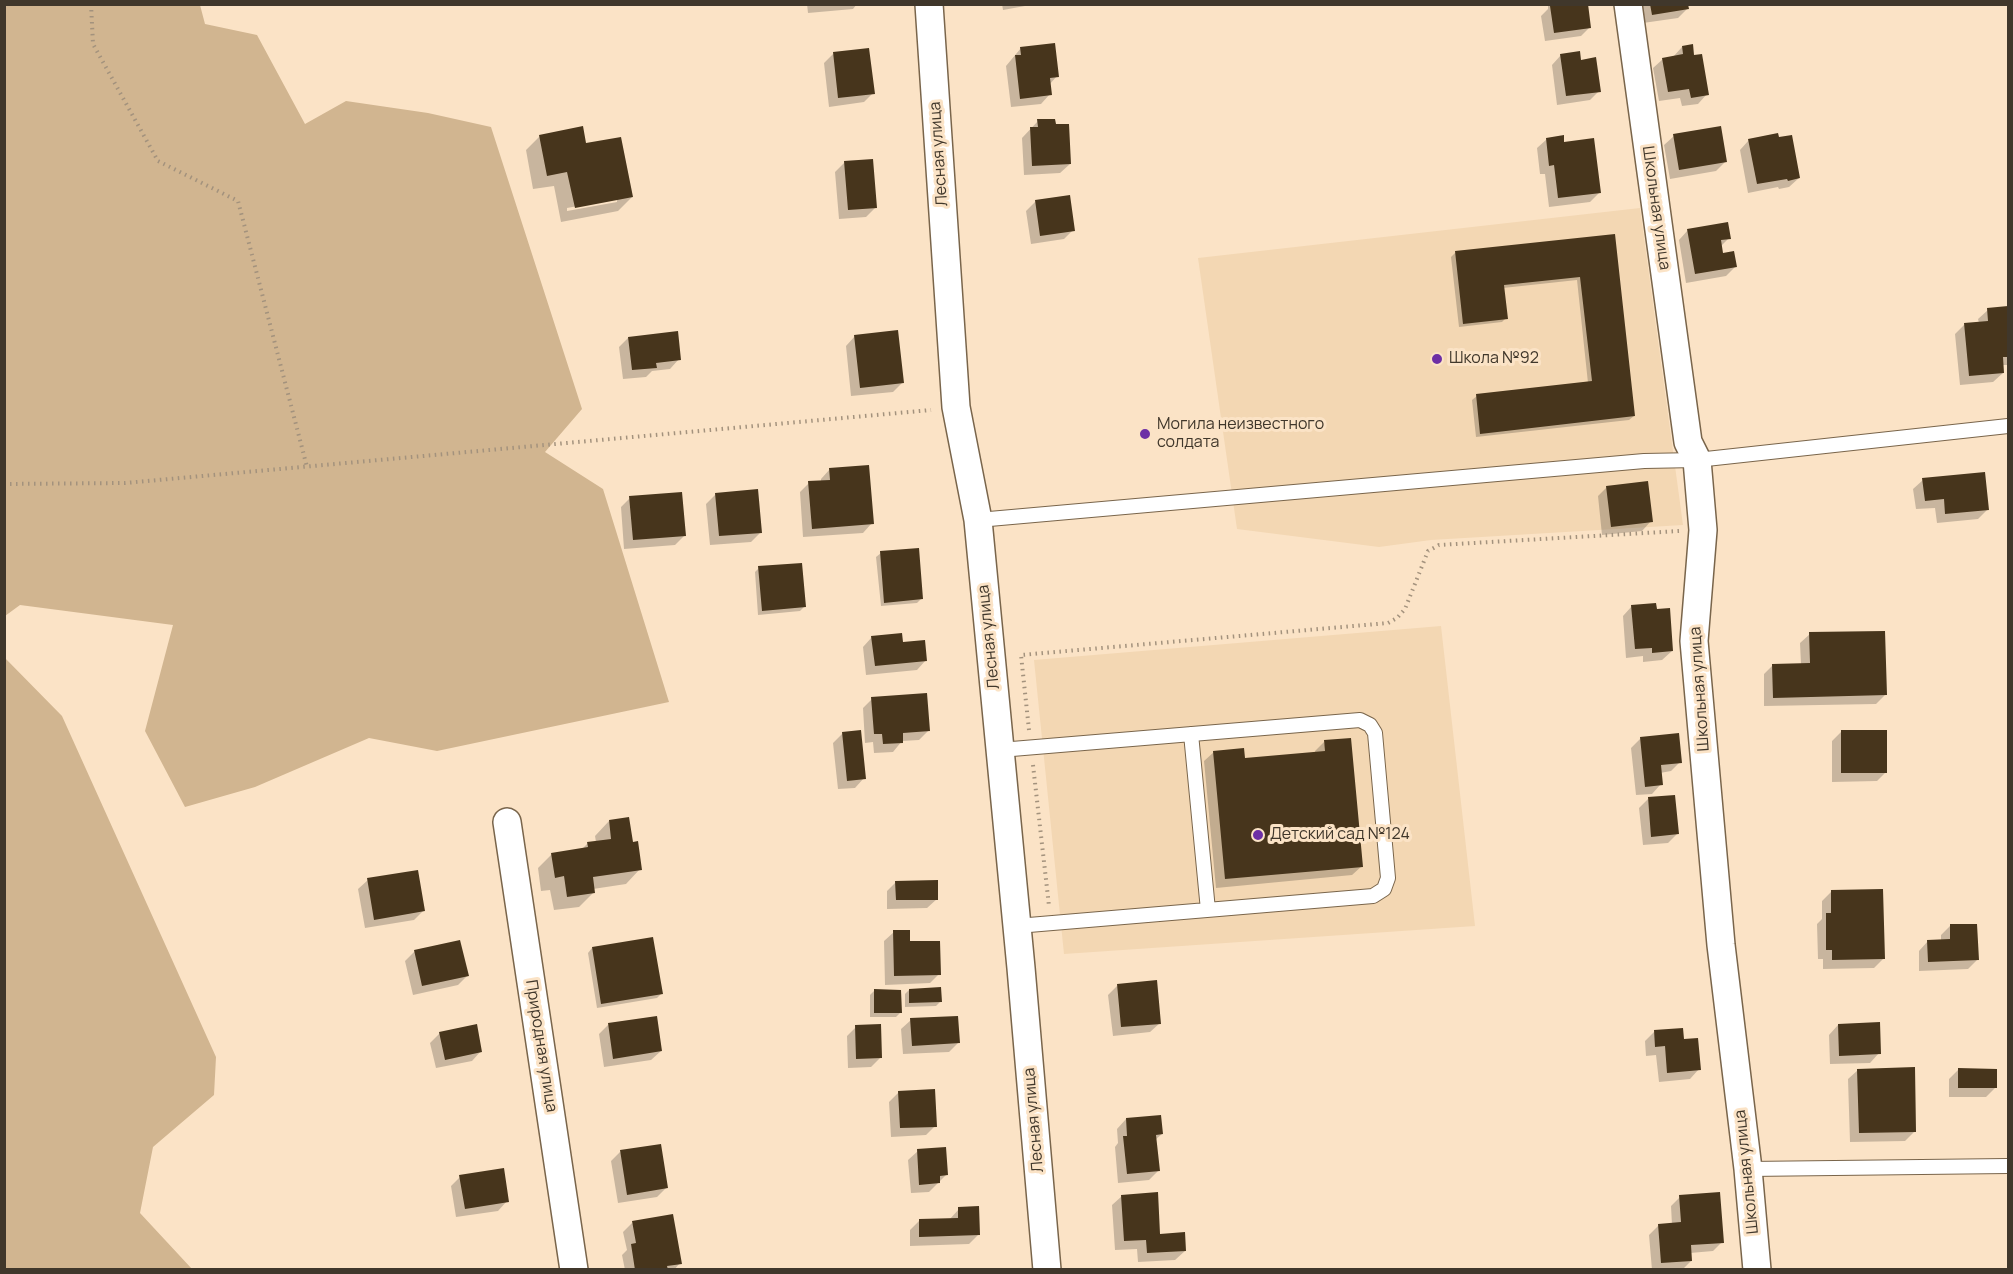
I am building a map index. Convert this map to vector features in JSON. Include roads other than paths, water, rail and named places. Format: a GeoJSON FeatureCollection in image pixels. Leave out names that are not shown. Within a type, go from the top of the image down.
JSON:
{"type":"FeatureCollection","features":[{"type":"Feature","properties":{"kind":"street","name":"Лесная улица"},"geometry":{"type":"LineString","coordinates":[[929,4],[956,407],[978,520],[1047,1269]]}},
{"type":"Feature","properties":{"kind":"street","name":"Школьная улица"},"geometry":{"type":"LineString","coordinates":[[1628,4],[1688,442],[1697,460],[1703,530],[1694,641],[1721,945],[1748,1169],[1757,1269]]}},
{"type":"Feature","properties":{"kind":"street","name":"Природная улица"},"geometry":{"type":"LineString","coordinates":[[507,822],[574,1269]]}},
{"type":"Feature","properties":{"kind":"lane"},"geometry":{"type":"LineString","coordinates":[[978,520],[1644,461],[1697,460],[2008,426]]}},
{"type":"Feature","properties":{"kind":"lane"},"geometry":{"type":"LineString","coordinates":[[1000,750],[1360,720],[1370,725],[1375,733],[1388,878],[1384,889],[1373,896],[1017,926]]}},
{"type":"Feature","properties":{"kind":"lane"},"geometry":{"type":"LineString","coordinates":[[1191,734],[1208,910]]}},
{"type":"Feature","properties":{"kind":"lane"},"geometry":{"type":"LineString","coordinates":[[1748,1169],[2008,1166]]}},
{"type":"Feature","properties":{"kind":"place","name":"Школа №92"},"geometry":{"type":"Point","coordinates":[1437,359]}},
{"type":"Feature","properties":{"kind":"place","name":"Могила неизвестного солдата"},"geometry":{"type":"Point","coordinates":[1145,434]}},
{"type":"Feature","properties":{"kind":"place","name":"Детский сад №124"},"geometry":{"type":"Point","coordinates":[1258,835]}}]}
